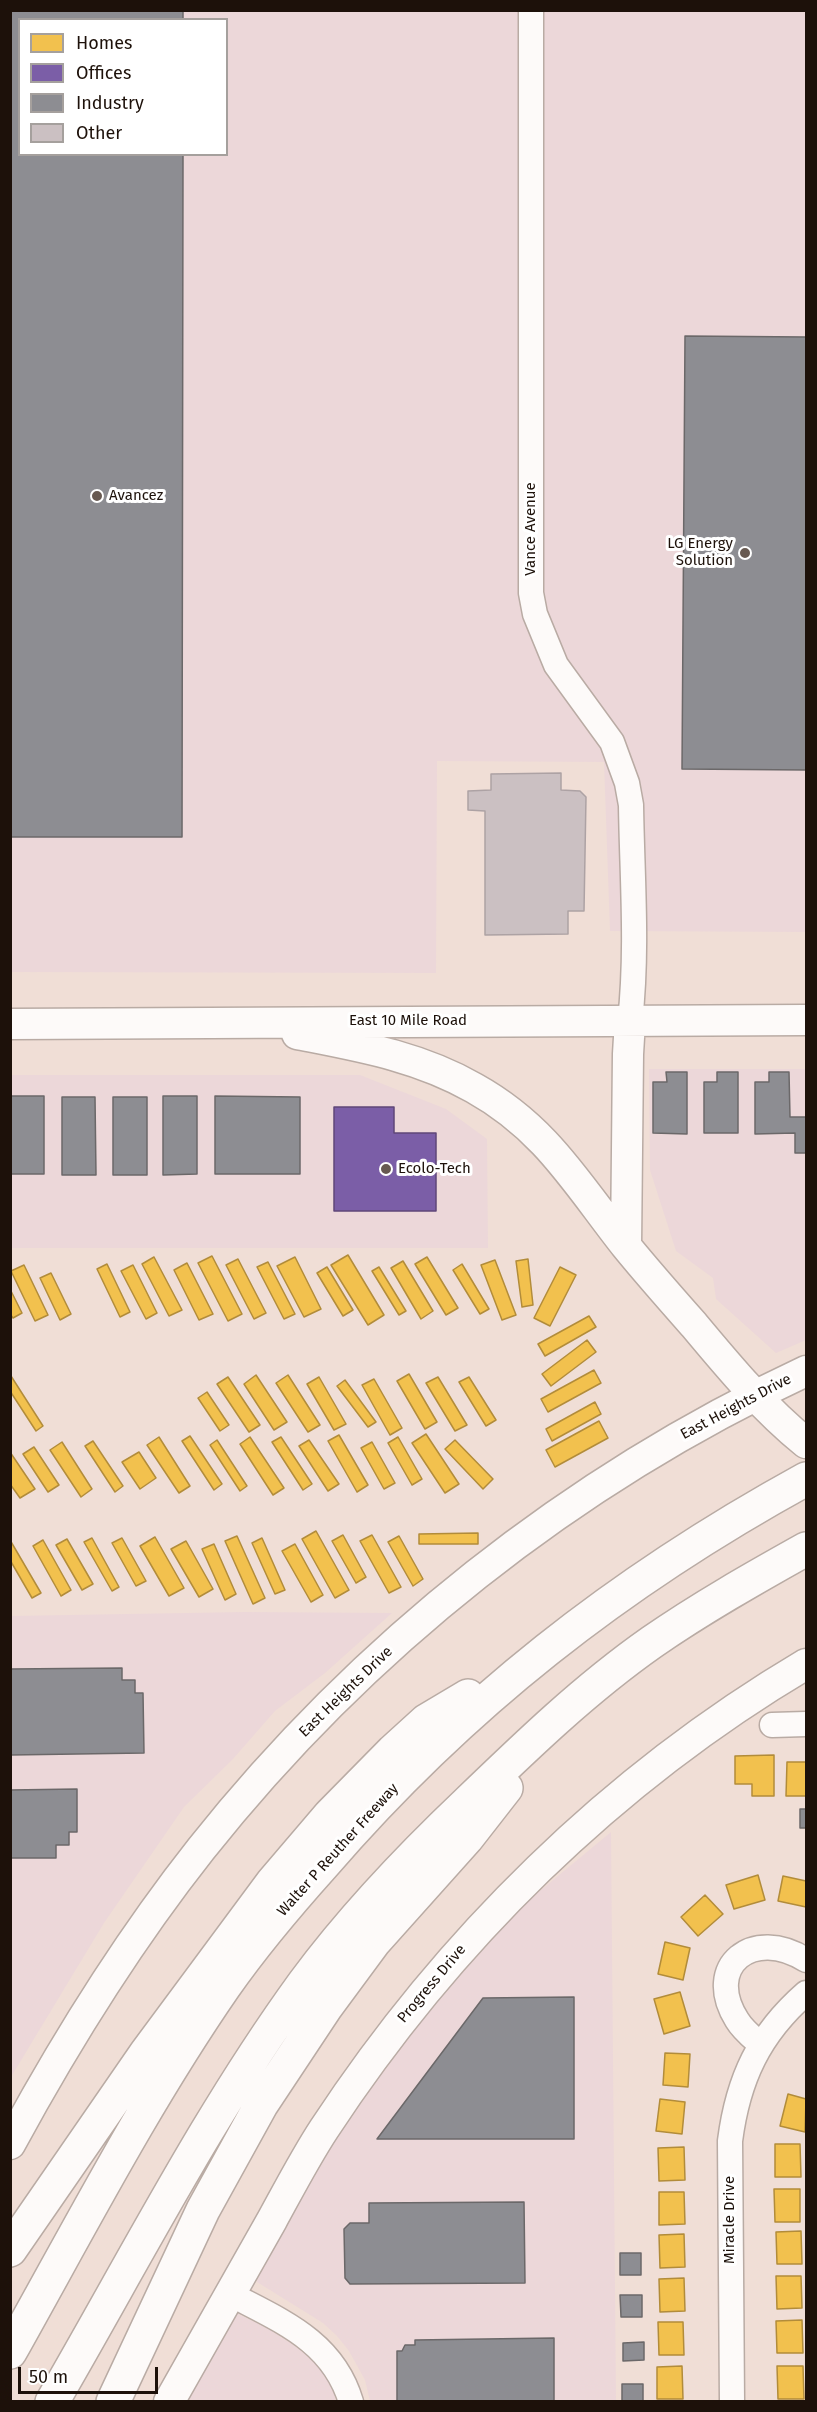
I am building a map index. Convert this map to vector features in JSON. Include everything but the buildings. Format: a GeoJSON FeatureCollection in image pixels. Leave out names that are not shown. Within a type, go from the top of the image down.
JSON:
{"type":"FeatureCollection","features":[{"type":"Feature","properties":{"kind":"highway","name":"Walter P Reuther Freeway"},"geometry":{"type":"LineString","coordinates":[[10,2352],[163,2080],[225,1986],[277,1917],[365,1816],[427,1753],[492,1693],[549,1647],[649,1573],[693,1544],[807,1479]]}},
{"type":"Feature","properties":{"kind":"highway"},"geometry":{"type":"LineString","coordinates":[[52,2402],[207,2128],[304,1983],[356,1919],[421,1847],[536,1737],[602,1680],[652,1642],[807,1549]]}},
{"type":"Feature","properties":{"kind":"highway"},"geometry":{"type":"LineString","coordinates":[[10,2250],[224,1945],[272,1883],[330,1815],[426,1721],[549,1647]]}},
{"type":"Feature","properties":{"kind":"highway"},"geometry":{"type":"LineString","coordinates":[[113,2402],[203,2210],[261,2105],[326,2007],[374,1942],[467,1838],[513,1780],[536,1737]]}},
{"type":"Feature","properties":{"kind":"main road","name":"East 10 Mile Road"},"geometry":{"type":"LineString","coordinates":[[10,1024],[807,1020]]}},
{"type":"Feature","properties":{"kind":"main road"},"geometry":{"type":"LineString","coordinates":[[626,1246],[630,1021]]}},
{"type":"Feature","properties":{"kind":"main road"},"geometry":{"type":"LineString","coordinates":[[241,1023],[389,1053],[435,1069],[476,1089],[516,1116],[554,1152],[626,1246],[755,1395],[802,1439]]}},
{"type":"Feature","properties":{"kind":"main road","name":"East Heights Drive"},"geometry":{"type":"LineString","coordinates":[[10,2144],[94,1999],[142,1929],[201,1849],[251,1789],[319,1717],[413,1627],[486,1566],[647,1455],[755,1395],[807,1371]]}},
{"type":"Feature","properties":{"kind":"main road","name":"Progress Drive"},"geometry":{"type":"LineString","coordinates":[[170,2402],[323,2130],[401,2020],[463,1946],[553,1853],[605,1808],[681,1746],[807,1664]]}},
{"type":"Feature","properties":{"kind":"street","name":"Vance Avenue"},"geometry":{"type":"LineString","coordinates":[[531,10],[531,593],[535,615],[556,665],[612,742],[627,783],[631,805],[634,950],[634,987],[630,1021]]}},
{"type":"Feature","properties":{"kind":"street"},"geometry":{"type":"LineString","coordinates":[[772,1725],[807,1724]]}},
{"type":"Feature","properties":{"kind":"street"},"geometry":{"type":"LineString","coordinates":[[760,2044],[737,2021],[733,2012],[727,1991],[729,1972],[742,1955],[760,1946],[779,1947],[807,1960]]}},
{"type":"Feature","properties":{"kind":"street","name":"Miracle Drive"},"geometry":{"type":"LineString","coordinates":[[732,2402],[730,2140],[737,2098],[760,2044],[778,2020],[807,1993]]}},
{"type":"Feature","properties":{"kind":"street"},"geometry":{"type":"LineString","coordinates":[[230,2294],[297,2331],[324,2352],[333,2363],[351,2402]]}},
{"type":"Feature","properties":{"kind":"shaded area"},"geometry":{"type":"Polygon","coordinates":[[[11,11],[806,11],[806,932],[610,931],[604,762],[437,761],[436,973],[11,972],[11,11]]]}},
{"type":"Feature","properties":{"kind":"shaded area"},"geometry":{"type":"Polygon","coordinates":[[[649,1069],[806,1069],[806,1340],[776,1353],[716,1299],[713,1278],[676,1251],[650,1170],[649,1069]]]}},
{"type":"Feature","properties":{"kind":"shaded area"},"geometry":{"type":"Polygon","coordinates":[[[10,1075],[360,1075],[446,1109],[487,1139],[488,1248],[11,1248],[10,1075]]]}},
{"type":"Feature","properties":{"kind":"shaded area"},"geometry":{"type":"Polygon","coordinates":[[[245,1612],[392,1613],[325,1673],[275,1711],[233,1759],[184,1807],[104,1923],[11,2077],[11,1616],[245,1612]]]}},
{"type":"Feature","properties":{"kind":"shaded area"},"geometry":{"type":"Polygon","coordinates":[[[611,1832],[616,2401],[370,2401],[365,2380],[349,2351],[337,2336],[323,2323],[257,2282],[258,2269],[315,2168],[381,2068],[499,1925],[611,1832]]]}},
{"type":"Feature","properties":{"kind":"shaded area"},"geometry":{"type":"Polygon","coordinates":[[[232,2311],[269,2329],[294,2345],[318,2365],[333,2390],[336,2401],[182,2402],[232,2311]]]}},
{"type":"Feature","properties":{"kind":"place","name":"Avancez"},"geometry":{"type":"Point","coordinates":[97,496]}},
{"type":"Feature","properties":{"kind":"place","name":"LG Energy Solution"},"geometry":{"type":"Point","coordinates":[745,553]}},
{"type":"Feature","properties":{"kind":"place","name":"Ecolo-Tech"},"geometry":{"type":"Point","coordinates":[386,1169]}}]}
